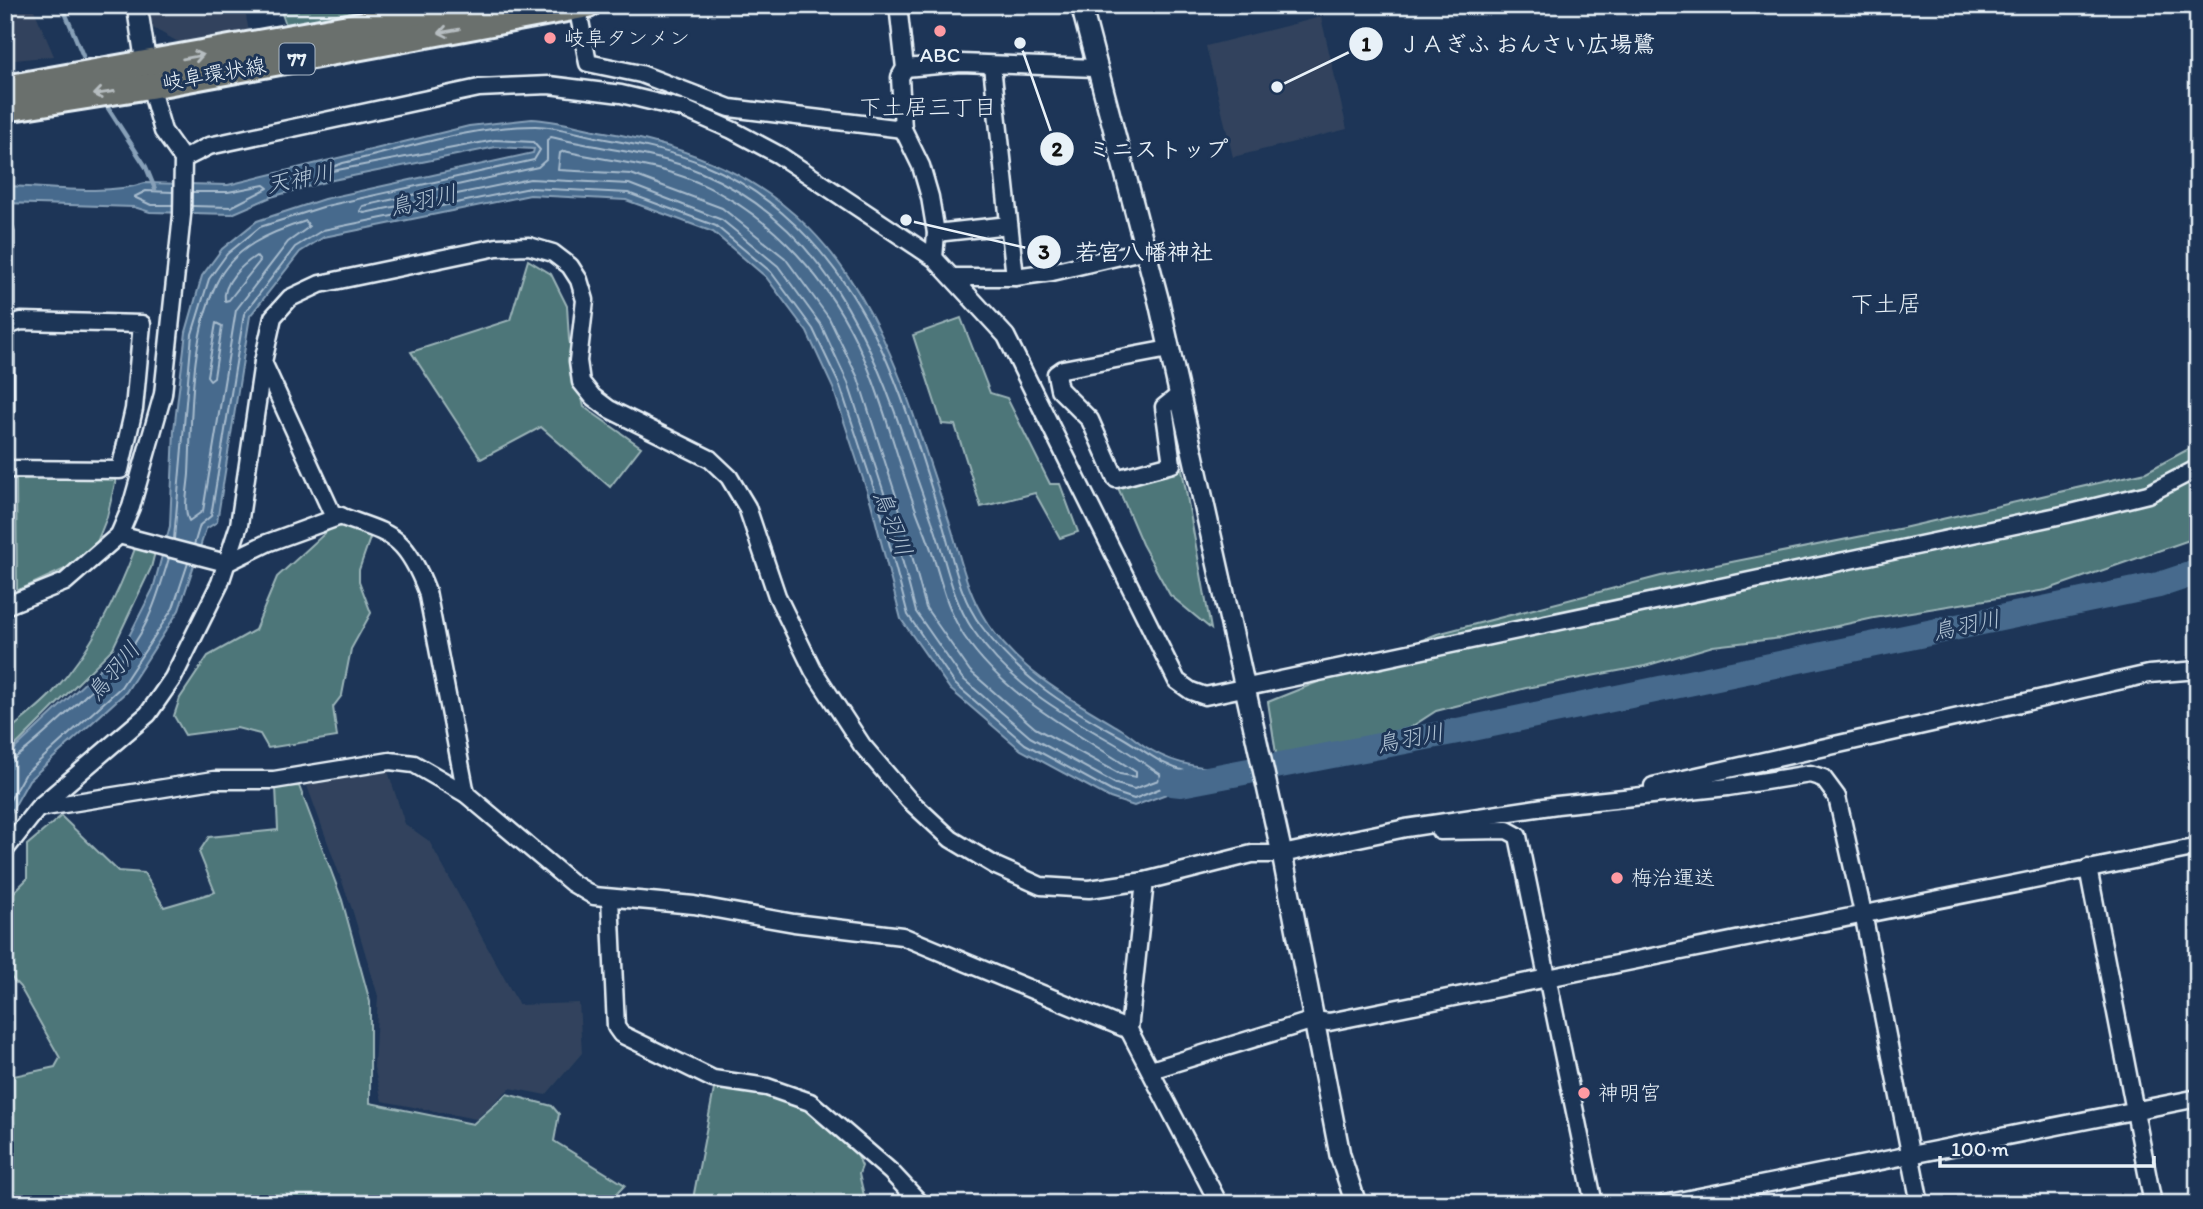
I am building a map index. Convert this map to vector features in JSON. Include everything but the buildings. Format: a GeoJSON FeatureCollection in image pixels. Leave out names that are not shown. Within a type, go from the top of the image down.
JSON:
{"type":"FeatureCollection","features":[{"type":"Feature","properties":{"kind":"main road","name":"岐阜環状線"},"geometry":{"type":"LineString","coordinates":[[5,108],[472,5]]}},
{"type":"Feature","properties":{"kind":"main road","name":"岐阜環状線"},"geometry":{"type":"LineString","coordinates":[[5,88],[148,76],[581,6]]}},
{"type":"Feature","properties":{"kind":"street"},"geometry":{"type":"LineString","coordinates":[[5,606],[65,582],[125,536],[163,394],[182,215],[183,159],[163,131],[148,76],[137,5]]}},
{"type":"Feature","properties":{"kind":"street"},"geometry":{"type":"LineString","coordinates":[[898,5],[905,68],[900,78],[903,129],[920,166],[936,233],[934,258]]}},
{"type":"Feature","properties":{"kind":"street"},"geometry":{"type":"LineString","coordinates":[[1081,5],[1095,68],[1146,250],[1169,349],[1281,848],[1340,1155],[1356,1204]]}},
{"type":"Feature","properties":{"kind":"street"},"geometry":{"type":"LineString","coordinates":[[581,6],[588,63],[641,74],[730,108],[903,129]]}},
{"type":"Feature","properties":{"kind":"street"},"geometry":{"type":"LineString","coordinates":[[905,68],[961,63],[1095,68]]}},
{"type":"Feature","properties":{"kind":"street"},"geometry":{"type":"LineString","coordinates":[[992,66],[1015,277]]}},
{"type":"Feature","properties":{"kind":"street"},"geometry":{"type":"LineString","coordinates":[[183,159],[209,146],[479,88],[549,85],[621,94],[684,110],[732,130],[779,155],[934,258],[1006,336],[1177,681],[1191,691],[1205,696],[1247,694],[2067,514],[2148,494],[2198,468]]}},
{"type":"Feature","properties":{"kind":"street"},"geometry":{"type":"LineString","coordinates":[[936,233],[1009,225]]}},
{"type":"Feature","properties":{"kind":"street"},"geometry":{"type":"LineString","coordinates":[[5,232],[5,411]]}},
{"type":"Feature","properties":{"kind":"street"},"geometry":{"type":"LineString","coordinates":[[5,850],[38,808],[148,714],[173,678],[219,583],[239,525],[263,362],[273,317],[290,298],[320,284],[497,247],[529,246],[553,253],[570,266],[585,300],[578,361],[582,382],[593,397],[609,409],[710,459],[729,477],[747,508],[777,596],[813,670],[862,744],[909,800],[951,839],[996,866],[1041,886],[1089,889],[1145,881],[1281,848],[1406,828],[1582,802],[1728,787],[1810,774],[1823,778],[1836,797],[1863,913],[1920,1204]]}},
{"type":"Feature","properties":{"kind":"street"},"geometry":{"type":"LineString","coordinates":[[954,277],[1015,277],[1052,272],[1146,250]]}},
{"type":"Feature","properties":{"kind":"street"},"geometry":{"type":"LineString","coordinates":[[5,468],[120,470],[134,409],[142,324],[20,321],[6,327]]}},
{"type":"Feature","properties":{"kind":"street"},"geometry":{"type":"LineString","coordinates":[[1169,349],[1063,369],[1056,374],[1059,389],[1090,420],[1116,479],[1172,464],[1164,407],[1179,395]]}},
{"type":"Feature","properties":{"kind":"street"},"geometry":{"type":"LineString","coordinates":[[263,362],[332,513],[375,526],[392,536],[415,559],[427,591],[466,794]]}},
{"type":"Feature","properties":{"kind":"street"},"geometry":{"type":"LineString","coordinates":[[125,536],[226,563],[267,543],[341,516]]}},
{"type":"Feature","properties":{"kind":"street"},"geometry":{"type":"LineString","coordinates":[[1582,802],[2150,674],[2198,670]]}},
{"type":"Feature","properties":{"kind":"street"},"geometry":{"type":"LineString","coordinates":[[38,808],[214,780],[274,780],[390,761],[414,764],[466,794],[572,883],[594,896],[694,905],[794,923],[902,936],[1129,1030]]}},
{"type":"Feature","properties":{"kind":"street"},"geometry":{"type":"LineString","coordinates":[[1406,828],[1436,832],[1507,830],[1518,836],[1594,1204]]}},
{"type":"Feature","properties":{"kind":"street"},"geometry":{"type":"LineString","coordinates":[[1152,1070],[1314,1020],[1329,1022],[1546,980],[1863,913],[2198,847]]}},
{"type":"Feature","properties":{"kind":"street"},"geometry":{"type":"LineString","coordinates":[[2088,869],[2153,1204]]}},
{"type":"Feature","properties":{"kind":"street"},"geometry":{"type":"LineString","coordinates":[[1145,881],[1129,1030],[1138,1052],[1152,1070],[1219,1204]]}},
{"type":"Feature","properties":{"kind":"street"},"geometry":{"type":"LineString","coordinates":[[610,898],[616,1027],[621,1034],[713,1079],[767,1087],[810,1102],[891,1172],[921,1204]]}},
{"type":"Feature","properties":{"kind":"street"},"geometry":{"type":"LineString","coordinates":[[1664,1204],[2198,1098]]}},
{"type":"Feature","properties":{"kind":"shaded area"},"geometry":{"type":"Polygon","coordinates":[[[5,5],[32,5],[54,56],[5,61],[5,5]]]}},
{"type":"Feature","properties":{"kind":"shaded area"},"geometry":{"type":"Polygon","coordinates":[[[149,5],[244,5],[249,32],[180,43],[153,28],[149,5]]]}},
{"type":"Feature","properties":{"kind":"shaded area"},"geometry":{"type":"Polygon","coordinates":[[[1321,17],[1347,129],[1233,157],[1206,46],[1321,17]]]}},
{"type":"Feature","properties":{"kind":"shaded area"},"geometry":{"type":"Polygon","coordinates":[[[387,768],[405,824],[429,841],[519,1005],[579,1003],[582,1053],[546,1095],[510,1088],[476,1119],[382,1101],[374,1067],[378,996],[352,909],[305,780],[387,768]]]}},
{"type":"Feature","properties":{"kind":"green space"},"geometry":{"type":"Polygon","coordinates":[[[279,5],[357,5],[358,11],[286,25],[279,5]]]}},
{"type":"Feature","properties":{"kind":"green space"},"geometry":{"type":"Polygon","coordinates":[[[528,260],[551,274],[567,306],[569,339],[584,407],[641,447],[610,487],[541,427],[481,459],[411,352],[510,320],[528,260]]]}},
{"type":"Feature","properties":{"kind":"green space"},"geometry":{"type":"Polygon","coordinates":[[[961,318],[990,393],[1007,398],[1050,484],[1060,484],[1078,532],[1060,538],[1035,493],[981,507],[955,425],[942,424],[913,335],[961,318]]]}},
{"type":"Feature","properties":{"kind":"green space"},"geometry":{"type":"Polygon","coordinates":[[[2198,444],[2198,537],[2046,590],[1874,618],[1782,638],[1713,646],[1645,666],[1526,688],[1436,711],[1408,729],[1277,760],[1268,702],[1437,634],[1661,576],[1903,528],[2146,472],[2198,444]]]}},
{"type":"Feature","properties":{"kind":"green space"},"geometry":{"type":"Polygon","coordinates":[[[1182,469],[1211,629],[1170,595],[1142,544],[1116,483],[1182,469]]]}},
{"type":"Feature","properties":{"kind":"green space"},"geometry":{"type":"Polygon","coordinates":[[[16,475],[116,479],[107,517],[91,557],[17,591],[16,475]]]}},
{"type":"Feature","properties":{"kind":"green space"},"geometry":{"type":"Polygon","coordinates":[[[335,524],[370,533],[359,570],[359,581],[371,613],[351,649],[342,695],[333,707],[337,737],[268,748],[260,734],[237,728],[185,735],[174,716],[180,698],[208,656],[255,630],[277,577],[335,524]]]}},
{"type":"Feature","properties":{"kind":"green space"},"geometry":{"type":"Polygon","coordinates":[[[136,546],[155,552],[151,568],[113,648],[5,756],[5,734],[54,691],[80,658],[111,604],[136,546]]]}},
{"type":"Feature","properties":{"kind":"green space"},"geometry":{"type":"Polygon","coordinates":[[[299,786],[342,900],[370,1002],[370,1103],[473,1124],[507,1094],[552,1106],[559,1114],[554,1141],[625,1185],[607,1204],[5,1204],[5,1067],[14,1076],[55,1067],[60,1058],[20,987],[5,971],[5,901],[27,879],[27,845],[61,816],[118,871],[144,873],[164,907],[215,892],[199,852],[209,837],[278,830],[276,787],[299,786]]]}},
{"type":"Feature","properties":{"kind":"green space"},"geometry":{"type":"Polygon","coordinates":[[[715,1084],[796,1098],[856,1152],[862,1166],[859,1174],[866,1204],[692,1204],[715,1084]]]}},
{"type":"Feature","properties":{"kind":"water","name":"天神川"},"geometry":{"type":"Polygon","coordinates":[[[532,119],[560,122],[668,147],[723,167],[769,194],[809,228],[842,268],[871,314],[896,368],[968,584],[979,609],[999,639],[1047,683],[1151,750],[1171,760],[1192,765],[1237,768],[1134,806],[1110,798],[1021,750],[950,689],[901,619],[871,503],[833,388],[807,332],[766,277],[713,232],[626,200],[530,195],[324,237],[300,252],[250,316],[217,522],[206,529],[179,610],[126,692],[29,780],[5,823],[5,758],[124,646],[153,589],[170,526],[174,430],[186,332],[202,276],[222,249],[257,221],[324,199],[533,153],[534,149],[496,147],[328,181],[271,197],[232,214],[150,212],[134,207],[5,203],[5,186],[95,190],[145,183],[228,185],[469,126],[532,119]]]}},
{"type":"Feature","properties":{"kind":"waterway"},"geometry":{"type":"LineString","coordinates":[[62,5],[83,56]]}},
{"type":"Feature","properties":{"kind":"waterway"},"geometry":{"type":"LineString","coordinates":[[106,105],[146,167],[155,189]]}},
{"type":"Feature","properties":{"kind":"waterway","name":"鳥羽川"},"geometry":{"type":"LineString","coordinates":[[1172,783],[1181,784],[1473,728],[2159,585],[2198,572]]}},
{"type":"Feature","properties":{"kind":"place","name":"ABC"},"geometry":{"type":"Point","coordinates":[940,31]}},
{"type":"Feature","properties":{"kind":"place","name":"岐阜タンメン"},"geometry":{"type":"Point","coordinates":[550,38]}},
{"type":"Feature","properties":{"kind":"place","name":"ミニストップ"},"geometry":{"type":"Point","coordinates":[1020,43]}},
{"type":"Feature","properties":{"kind":"place","name":"ＪＡぎふ おんさい広場鷺"},"geometry":{"type":"Point","coordinates":[1277,87]}},
{"type":"Feature","properties":{"kind":"place","name":"若宮八幡神社"},"geometry":{"type":"Point","coordinates":[906,220]}},
{"type":"Feature","properties":{"kind":"place","name":"梅治運送"},"geometry":{"type":"Point","coordinates":[1617,878]}},
{"type":"Feature","properties":{"kind":"place","name":"神明宮"},"geometry":{"type":"Point","coordinates":[1584,1093]}},
{"type":"Feature","properties":{"kind":"district","name":"下土居三丁目"},"geometry":{"type":"Point","coordinates":[928,107]}},
{"type":"Feature","properties":{"kind":"district","name":"下土居"},"geometry":{"type":"Point","coordinates":[1886,304]}}]}
